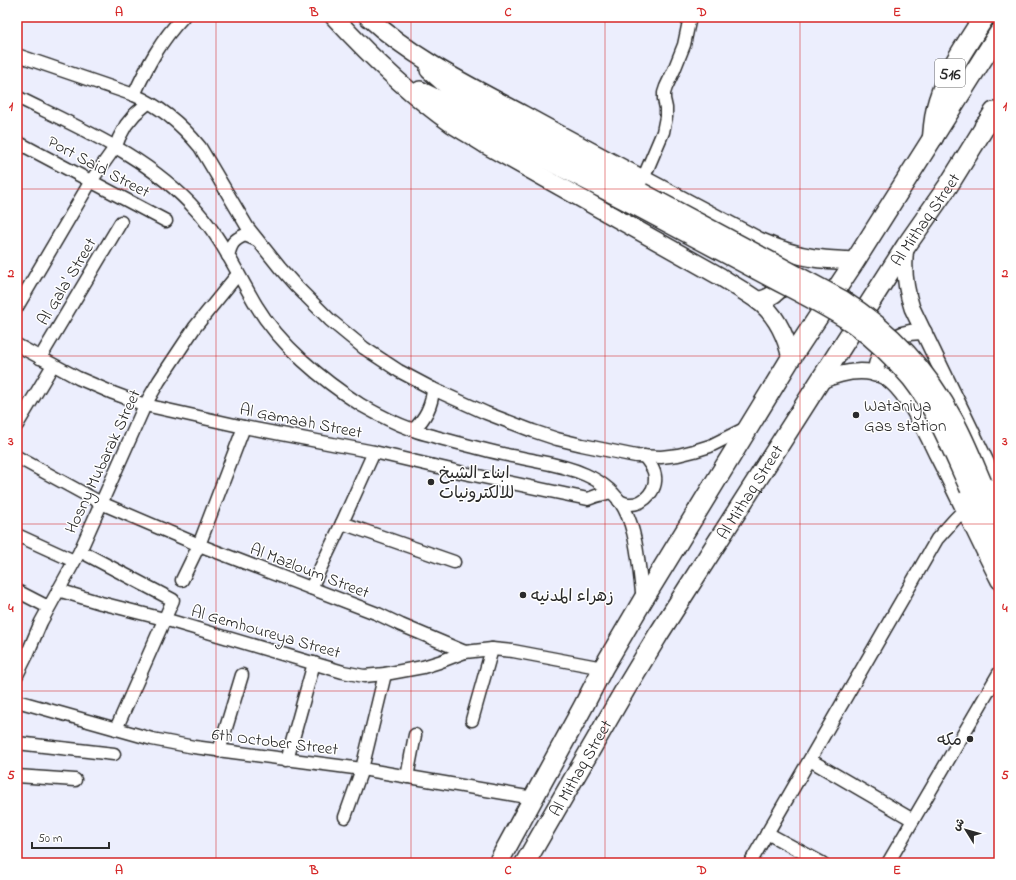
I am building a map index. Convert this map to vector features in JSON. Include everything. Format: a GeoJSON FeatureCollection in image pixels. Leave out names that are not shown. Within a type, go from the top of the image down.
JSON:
{"type":"FeatureCollection","features":[{"type":"Feature","properties":{"kind":"highway","name":"516"},"geometry":{"type":"LineString","coordinates":[[933,136],[936,113],[945,84],[984,17]]}},
{"type":"Feature","properties":{"kind":"main road"},"geometry":{"type":"LineString","coordinates":[[334,17],[401,84],[438,113],[473,137],[720,277],[758,301],[773,315],[779,325],[787,341],[791,358]]}},
{"type":"Feature","properties":{"kind":"main road"},"geometry":{"type":"LineString","coordinates":[[368,17],[418,56],[436,77],[470,103],[640,192],[870,337],[912,380],[976,486],[999,518]]}},
{"type":"Feature","properties":{"kind":"main road","name":"Al Mithaq Street"},"geometry":{"type":"LineString","coordinates":[[498,863],[603,668],[643,600],[791,358],[855,261],[999,33]]}},
{"type":"Feature","properties":{"kind":"main road"},"geometry":{"type":"LineString","coordinates":[[401,84],[427,93],[484,128],[786,252],[814,258],[855,261]]}},
{"type":"Feature","properties":{"kind":"main road","name":"Al Mithaq Street"},"geometry":{"type":"LineString","coordinates":[[526,863],[658,635],[906,246],[992,120],[999,104]]}},
{"type":"Feature","properties":{"kind":"main road"},"geometry":{"type":"LineString","coordinates":[[758,301],[771,296],[782,287],[789,270],[786,252]]}},
{"type":"Feature","properties":{"kind":"main road"},"geometry":{"type":"LineString","coordinates":[[976,486],[999,553]]}},
{"type":"Feature","properties":{"kind":"street"},"geometry":{"type":"LineString","coordinates":[[134,95],[146,68],[160,45],[183,17]]}},
{"type":"Feature","properties":{"kind":"street"},"geometry":{"type":"LineString","coordinates":[[640,192],[663,132],[666,117],[664,93],[684,46],[690,17]]}},
{"type":"Feature","properties":{"kind":"street"},"geometry":{"type":"LineString","coordinates":[[17,55],[134,95],[168,115],[200,147],[248,228],[296,286],[330,320],[347,334],[383,360],[433,389],[486,413],[557,439],[644,456],[672,456],[694,451],[710,446],[749,427]]}},
{"type":"Feature","properties":{"kind":"street"},"geometry":{"type":"LineString","coordinates":[[17,96],[116,146],[160,176],[185,198],[220,240],[238,274],[269,324],[291,349],[311,367],[330,383],[360,404],[413,430],[484,450],[558,465],[583,473],[593,478],[611,492],[620,501],[633,531],[643,600]]}},
{"type":"Feature","properties":{"kind":"street"},"geometry":{"type":"LineString","coordinates":[[17,307],[91,181],[116,146],[126,125],[135,114],[148,103]]}},
{"type":"Feature","properties":{"kind":"street","name":"Port Said Street"},"geometry":{"type":"LineString","coordinates":[[17,142],[166,220]]}},
{"type":"Feature","properties":{"kind":"street","name":"Al Gala' Street"},"geometry":{"type":"LineString","coordinates":[[40,358],[121,222]]}},
{"type":"Feature","properties":{"kind":"street"},"geometry":{"type":"LineString","coordinates":[[228,256],[231,246],[237,238],[246,235],[257,240]]}},
{"type":"Feature","properties":{"kind":"street"},"geometry":{"type":"LineString","coordinates":[[906,246],[904,266],[906,287],[912,308],[999,489]]}},
{"type":"Feature","properties":{"kind":"street","name":"Hosny Mubarak Street"},"geometry":{"type":"LineString","coordinates":[[18,673],[48,607],[77,556],[145,405],[159,380],[195,327],[238,274]]}},
{"type":"Feature","properties":{"kind":"street"},"geometry":{"type":"LineString","coordinates":[[874,374],[877,360],[888,343],[908,333],[924,332]]}},
{"type":"Feature","properties":{"kind":"street","name":"Al Gamaah Street"},"geometry":{"type":"LineString","coordinates":[[17,345],[78,378],[145,405],[244,427],[374,452],[588,500],[611,492]]}},
{"type":"Feature","properties":{"kind":"street"},"geometry":{"type":"LineString","coordinates":[[17,425],[53,365]]}},
{"type":"Feature","properties":{"kind":"street"},"geometry":{"type":"LineString","coordinates":[[819,382],[838,374],[848,372],[883,376],[892,382],[915,412],[999,581]]}},
{"type":"Feature","properties":{"kind":"street"},"geometry":{"type":"LineString","coordinates":[[413,430],[424,419],[428,412],[433,397],[433,389]]}},
{"type":"Feature","properties":{"kind":"street"},"geometry":{"type":"LineString","coordinates":[[182,580],[199,545],[244,427]]}},
{"type":"Feature","properties":{"kind":"street"},"geometry":{"type":"LineString","coordinates":[[311,588],[374,452]]}},
{"type":"Feature","properties":{"kind":"street"},"geometry":{"type":"LineString","coordinates":[[620,501],[628,504],[638,503],[646,498],[652,491],[655,482],[655,473],[644,456]]}},
{"type":"Feature","properties":{"kind":"street","name":"Al Mazloum Street"},"geometry":{"type":"LineString","coordinates":[[17,457],[101,503],[199,545],[378,614],[401,626],[465,652],[492,649],[513,651],[603,668]]}},
{"type":"Feature","properties":{"kind":"street"},"geometry":{"type":"LineString","coordinates":[[750,863],[938,539],[955,518],[964,510]]}},
{"type":"Feature","properties":{"kind":"street"},"geometry":{"type":"LineString","coordinates":[[342,523],[454,562]]}},
{"type":"Feature","properties":{"kind":"street"},"geometry":{"type":"LineString","coordinates":[[17,535],[77,556],[173,600],[116,729]]}},
{"type":"Feature","properties":{"kind":"street","name":"Al Gemhoureya Street"},"geometry":{"type":"LineString","coordinates":[[58,590],[164,619],[344,672],[364,676],[385,674],[431,665],[465,652]]}},
{"type":"Feature","properties":{"kind":"street"},"geometry":{"type":"LineString","coordinates":[[17,591],[48,607]]}},
{"type":"Feature","properties":{"kind":"street"},"geometry":{"type":"LineString","coordinates":[[472,720],[492,649]]}},
{"type":"Feature","properties":{"kind":"street"},"geometry":{"type":"LineString","coordinates":[[287,760],[314,663]]}},
{"type":"Feature","properties":{"kind":"street"},"geometry":{"type":"LineString","coordinates":[[888,863],[999,673]]}},
{"type":"Feature","properties":{"kind":"street"},"geometry":{"type":"LineString","coordinates":[[345,817],[362,769],[385,674]]}},
{"type":"Feature","properties":{"kind":"street"},"geometry":{"type":"LineString","coordinates":[[219,751],[242,675]]}},
{"type":"Feature","properties":{"kind":"street","name":"6th October Street"},"geometry":{"type":"LineString","coordinates":[[17,701],[173,744],[362,769],[533,798]]}},
{"type":"Feature","properties":{"kind":"street"},"geometry":{"type":"LineString","coordinates":[[407,777],[415,734]]}},
{"type":"Feature","properties":{"kind":"street"},"geometry":{"type":"LineString","coordinates":[[17,743],[114,754]]}},
{"type":"Feature","properties":{"kind":"street"},"geometry":{"type":"LineString","coordinates":[[810,760],[913,820]]}},
{"type":"Feature","properties":{"kind":"street"},"geometry":{"type":"LineString","coordinates":[[17,776],[75,780]]}},
{"type":"Feature","properties":{"kind":"street"},"geometry":{"type":"LineString","coordinates":[[767,833],[822,863]]}},
{"type":"Feature","properties":{"kind":"place","name":"Wataniya Gas station"},"geometry":{"type":"Point","coordinates":[856,415]}},
{"type":"Feature","properties":{"kind":"place","name":"ابناء الشيخ للالكترونيات"},"geometry":{"type":"Point","coordinates":[431,482]}},
{"type":"Feature","properties":{"kind":"place","name":"زهراء المدنيه"},"geometry":{"type":"Point","coordinates":[523,595]}},
{"type":"Feature","properties":{"kind":"place","name":"مكه"},"geometry":{"type":"Point","coordinates":[970,739]}}]}
